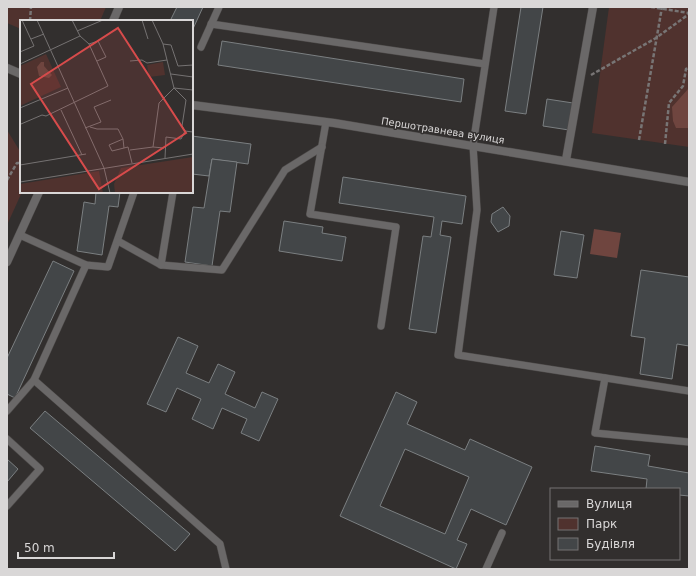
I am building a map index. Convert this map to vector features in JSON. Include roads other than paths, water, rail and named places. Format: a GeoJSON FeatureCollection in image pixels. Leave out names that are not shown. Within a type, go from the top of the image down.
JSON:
{"type":"FeatureCollection","features":[{"type":"Feature","properties":{"kind":"street"},"geometry":{"type":"LineString","coordinates":[[113,20],[119,7]]}},
{"type":"Feature","properties":{"kind":"street"},"geometry":{"type":"LineString","coordinates":[[566,160],[593,7]]}},
{"type":"Feature","properties":{"kind":"street"},"geometry":{"type":"LineString","coordinates":[[7,68],[20,74]]}},
{"type":"Feature","properties":{"kind":"street","name":"Першотравнева вулиця"},"geometry":{"type":"LineString","coordinates":[[193,105],[326,122],[566,160],[689,182]]}},
{"type":"Feature","properties":{"kind":"street"},"geometry":{"type":"LineString","coordinates":[[7,262],[39,193]]}},
{"type":"Feature","properties":{"kind":"lane"},"geometry":{"type":"LineString","coordinates":[[201,46],[219,7]]}},
{"type":"Feature","properties":{"kind":"lane"},"geometry":{"type":"LineString","coordinates":[[494,7],[473,146],[477,210],[458,355],[689,391]]}},
{"type":"Feature","properties":{"kind":"lane"},"geometry":{"type":"LineString","coordinates":[[212,24],[485,64]]}},
{"type":"Feature","properties":{"kind":"lane"},"geometry":{"type":"LineString","coordinates":[[326,122],[310,214],[396,227],[381,326]]}},
{"type":"Feature","properties":{"kind":"lane"},"geometry":{"type":"LineString","coordinates":[[118,240],[161,264],[222,270],[286,170],[322,147]]}},
{"type":"Feature","properties":{"kind":"lane"},"geometry":{"type":"LineString","coordinates":[[20,235],[86,265],[108,267],[134,193]]}},
{"type":"Feature","properties":{"kind":"lane"},"geometry":{"type":"LineString","coordinates":[[161,264],[173,193]]}},
{"type":"Feature","properties":{"kind":"lane"},"geometry":{"type":"LineString","coordinates":[[7,411],[34,380],[86,265]]}},
{"type":"Feature","properties":{"kind":"lane"},"geometry":{"type":"LineString","coordinates":[[605,378],[595,433],[689,442]]}},
{"type":"Feature","properties":{"kind":"lane"},"geometry":{"type":"LineString","coordinates":[[34,380],[220,544],[226,569]]}},
{"type":"Feature","properties":{"kind":"lane"},"geometry":{"type":"LineString","coordinates":[[7,439],[40,469],[7,506]]}},
{"type":"Feature","properties":{"kind":"lane"},"geometry":{"type":"LineString","coordinates":[[486,569],[502,533]]}}]}
